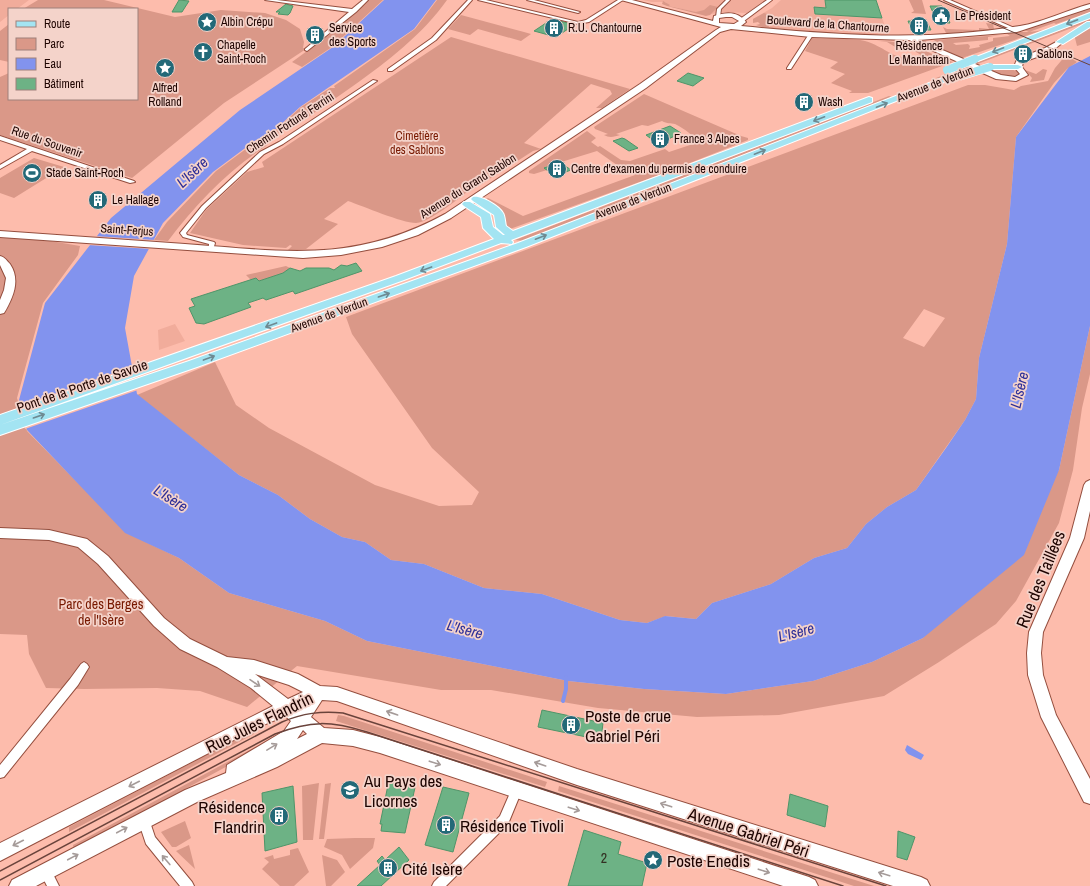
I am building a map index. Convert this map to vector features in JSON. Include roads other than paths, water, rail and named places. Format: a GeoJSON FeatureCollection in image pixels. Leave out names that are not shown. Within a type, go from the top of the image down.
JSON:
{"type":"FeatureCollection","features":[{"type":"Feature","properties":{"kind":"main road","name":"Avenue de Verdun"},"geometry":{"type":"LineString","coordinates":[[170,366],[507,240],[1090,15]]}},
{"type":"Feature","properties":{"kind":"main road","name":"Avenue de Verdun"},"geometry":{"type":"LineString","coordinates":[[170,366],[426,280],[522,245],[1090,24]]}},
{"type":"Feature","properties":{"kind":"main road"},"geometry":{"type":"LineString","coordinates":[[1060,42],[1090,24]]}},
{"type":"Feature","properties":{"kind":"main road"},"geometry":{"type":"LineString","coordinates":[[987,65],[1018,66]]}},
{"type":"Feature","properties":{"kind":"main road"},"geometry":{"type":"LineString","coordinates":[[471,201],[486,216],[488,228],[507,240],[522,245]]}},
{"type":"Feature","properties":{"kind":"main road"},"geometry":{"type":"LineString","coordinates":[[426,280],[507,240]]}},
{"type":"Feature","properties":{"kind":"main road","name":"Pont de la Porte de Savoie"},"geometry":{"type":"LineString","coordinates":[[1,426],[170,366]]}},
{"type":"Feature","properties":{"kind":"street"},"geometry":{"type":"LineString","coordinates":[[267,0],[354,11]]}},
{"type":"Feature","properties":{"kind":"street"},"geometry":{"type":"LineString","coordinates":[[307,50],[366,0]]}},
{"type":"Feature","properties":{"kind":"street"},"geometry":{"type":"LineString","coordinates":[[390,70],[434,39],[470,0]]}},
{"type":"Feature","properties":{"kind":"street"},"geometry":{"type":"LineString","coordinates":[[480,0],[578,23],[587,21],[621,0]]}},
{"type":"Feature","properties":{"kind":"street"},"geometry":{"type":"LineString","coordinates":[[529,0],[578,12]]}},
{"type":"Feature","properties":{"kind":"street"},"geometry":{"type":"LineString","coordinates":[[624,0],[717,22],[732,15],[756,10]]}},
{"type":"Feature","properties":{"kind":"street"},"geometry":{"type":"LineString","coordinates":[[717,22],[718,11],[728,0]]}},
{"type":"Feature","properties":{"kind":"street"},"geometry":{"type":"LineString","coordinates":[[741,22],[770,0]]}},
{"type":"Feature","properties":{"kind":"street"},"geometry":{"type":"LineString","coordinates":[[946,0],[1019,29]]}},
{"type":"Feature","properties":{"kind":"street","name":"Boulevard de la Chantourne"},"geometry":{"type":"LineString","coordinates":[[931,44],[1019,29],[1090,6]]}},
{"type":"Feature","properties":{"kind":"street"},"geometry":{"type":"LineString","coordinates":[[722,7],[725,13],[732,15]]}},
{"type":"Feature","properties":{"kind":"street","name":"Boulevard de la Chantourne"},"geometry":{"type":"LineString","coordinates":[[732,15],[756,30]]}},
{"type":"Feature","properties":{"kind":"street"},"geometry":{"type":"LineString","coordinates":[[991,18],[1006,31]]}},
{"type":"Feature","properties":{"kind":"street","name":"Avenue du Grand Sablon"},"geometry":{"type":"LineString","coordinates":[[194,248],[303,255],[329,254],[360,249],[405,237],[434,224],[471,201],[643,86],[717,22],[731,27],[741,22]]}},
{"type":"Feature","properties":{"kind":"street","name":"Boulevard de la Chantourne"},"geometry":{"type":"LineString","coordinates":[[731,27],[811,36],[899,39],[1006,31]]}},
{"type":"Feature","properties":{"kind":"street"},"geometry":{"type":"LineString","coordinates":[[789,68],[811,36]]}},
{"type":"Feature","properties":{"kind":"street"},"geometry":{"type":"LineString","coordinates":[[915,39],[931,44],[1003,78],[1016,79],[1024,76],[1024,73],[1018,66],[1020,61],[1048,50],[1060,42]]}},
{"type":"Feature","properties":{"kind":"street","name":"Chemin Fortuné Ferrini"},"geometry":{"type":"LineString","coordinates":[[211,249],[212,244],[190,239],[183,233],[204,207],[262,153],[281,143],[375,81]]}},
{"type":"Feature","properties":{"kind":"street","name":"Rue du Souvenir"},"geometry":{"type":"LineString","coordinates":[[0,138],[132,182]]}},
{"type":"Feature","properties":{"kind":"street"},"geometry":{"type":"LineString","coordinates":[[0,167],[31,149]]}},
{"type":"Feature","properties":{"kind":"street","name":"Saint-Ferjus"},"geometry":{"type":"LineString","coordinates":[[0,234],[194,248]]}},
{"type":"Feature","properties":{"kind":"street"},"geometry":{"type":"LineString","coordinates":[[0,259],[10,272],[11,280],[10,289],[0,311]]}},
{"type":"Feature","properties":{"kind":"street","name":"Rue des Taillées"},"geometry":{"type":"LineString","coordinates":[[1090,485],[1077,538],[1036,632],[1033,648],[1036,678],[1045,708],[1090,796]]}},
{"type":"Feature","properties":{"kind":"street"},"geometry":{"type":"LineString","coordinates":[[0,532],[49,535],[82,543],[103,560],[159,622],[185,644],[222,662],[256,683],[321,734],[353,738],[380,745],[809,886]]}},
{"type":"Feature","properties":{"kind":"street"},"geometry":{"type":"LineString","coordinates":[[190,796],[290,736],[318,693],[293,679],[254,667],[222,662]]}},
{"type":"Feature","properties":{"kind":"street"},"geometry":{"type":"LineString","coordinates":[[0,773],[74,682],[84,667]]}},
{"type":"Feature","properties":{"kind":"street","name":"Rue Jules Flandrin"},"geometry":{"type":"LineString","coordinates":[[0,852],[287,707],[318,693],[337,694],[577,777]]}},
{"type":"Feature","properties":{"kind":"street"},"geometry":{"type":"LineString","coordinates":[[18,886],[49,879],[144,819],[190,796],[271,761],[321,734]]}},
{"type":"Feature","properties":{"kind":"street","name":"Avenue Gabriel Péri"},"geometry":{"type":"LineString","coordinates":[[577,777],[921,886]]}},
{"type":"Feature","properties":{"kind":"street"},"geometry":{"type":"LineString","coordinates":[[438,886],[504,820],[517,790]]}},
{"type":"Feature","properties":{"kind":"street"},"geometry":{"type":"LineString","coordinates":[[144,819],[150,840],[188,886]]}},
{"type":"Feature","properties":{"kind":"water","name":"L'Isère"},"geometry":{"type":"Polygon","coordinates":[[[384,0],[436,0],[414,29],[300,107],[268,136],[256,140],[213,172],[163,223],[134,276],[125,328],[137,394],[239,475],[278,495],[310,519],[342,537],[365,542],[391,560],[424,564],[484,588],[542,594],[620,620],[647,623],[665,616],[696,619],[712,603],[771,584],[814,558],[847,548],[866,524],[887,507],[916,490],[946,448],[965,420],[976,399],[979,358],[1007,244],[1016,137],[1069,67],[1090,56],[1090,326],[1059,470],[1024,555],[923,638],[872,662],[813,681],[726,694],[644,689],[568,681],[367,641],[325,621],[229,593],[179,558],[125,533],[27,430],[19,400],[45,303],[111,218],[240,110],[333,47],[384,0]]]}},
{"type":"Feature","properties":{"kind":"water"},"geometry":{"type":"Polygon","coordinates":[[[907,745],[924,755],[921,760],[908,754],[905,750],[907,745]]]}},
{"type":"Feature","properties":{"kind":"waterway"},"geometry":{"type":"LineString","coordinates":[[563,701],[566,689],[566,677]]}},
{"type":"Feature","properties":{"kind":"tram line"},"geometry":{"type":"LineString","coordinates":[[938,0],[1090,65]]}},
{"type":"Feature","properties":{"kind":"tram line"},"geometry":{"type":"LineString","coordinates":[[0,871],[282,722],[312,713],[327,712],[343,713],[886,886]]}},
{"type":"Feature","properties":{"kind":"tram line"},"geometry":{"type":"LineString","coordinates":[[0,880],[275,734],[288,729],[310,724],[332,724],[367,732],[843,886]]}},
{"type":"Feature","properties":{"kind":"place","name":"Le Président"},"geometry":{"type":"Point","coordinates":[941,16]}},
{"type":"Feature","properties":{"kind":"place","name":"Albin Crépu"},"geometry":{"type":"Point","coordinates":[207,22]}},
{"type":"Feature","properties":{"kind":"place","name":"Résidence Le Manhattan"},"geometry":{"type":"Point","coordinates":[919,26]}},
{"type":"Feature","properties":{"kind":"place","name":"R.U. Chantourne"},"geometry":{"type":"Point","coordinates":[554,28]}},
{"type":"Feature","properties":{"kind":"place","name":"Service des Sports"},"geometry":{"type":"Point","coordinates":[315,35]}},
{"type":"Feature","properties":{"kind":"place","name":"Chapelle Saint-Roch"},"geometry":{"type":"Point","coordinates":[203,52]}},
{"type":"Feature","properties":{"kind":"place","name":"Sablons"},"geometry":{"type":"Point","coordinates":[1023,54]}},
{"type":"Feature","properties":{"kind":"place","name":"Alfred Rolland"},"geometry":{"type":"Point","coordinates":[165,68]}},
{"type":"Feature","properties":{"kind":"place","name":"Wash"},"geometry":{"type":"Point","coordinates":[804,102]}},
{"type":"Feature","properties":{"kind":"place","name":"France 3 Alpes"},"geometry":{"type":"Point","coordinates":[660,139]}},
{"type":"Feature","properties":{"kind":"place","name":"Centre d'examen du permis de conduire"},"geometry":{"type":"Point","coordinates":[557,169]}},
{"type":"Feature","properties":{"kind":"place","name":"Stade Saint-Roch"},"geometry":{"type":"Point","coordinates":[32,173]}},
{"type":"Feature","properties":{"kind":"place","name":"Le Hallage"},"geometry":{"type":"Point","coordinates":[98,200]}},
{"type":"Feature","properties":{"kind":"place","name":"Poste de crue Gabriel Péri"},"geometry":{"type":"Point","coordinates":[571,725]}},
{"type":"Feature","properties":{"kind":"place","name":"Au Pays des Licornes"},"geometry":{"type":"Point","coordinates":[350,790]}},
{"type":"Feature","properties":{"kind":"place","name":"Résidence Flandrin"},"geometry":{"type":"Point","coordinates":[279,816]}},
{"type":"Feature","properties":{"kind":"place","name":"Résidence Tivoli"},"geometry":{"type":"Point","coordinates":[446,825]}},
{"type":"Feature","properties":{"kind":"place","name":"Poste Enedis"},"geometry":{"type":"Point","coordinates":[653,860]}},
{"type":"Feature","properties":{"kind":"place","name":"Cité Isère"},"geometry":{"type":"Point","coordinates":[388,868]}},
{"type":"Feature","properties":{"kind":"park label","name":"Cimetière des Sablons"},"geometry":{"type":"Point","coordinates":[417,143]}},
{"type":"Feature","properties":{"kind":"park label","name":"Parc des Berges de l'Isère"},"geometry":{"type":"Point","coordinates":[101,612]}}]}
